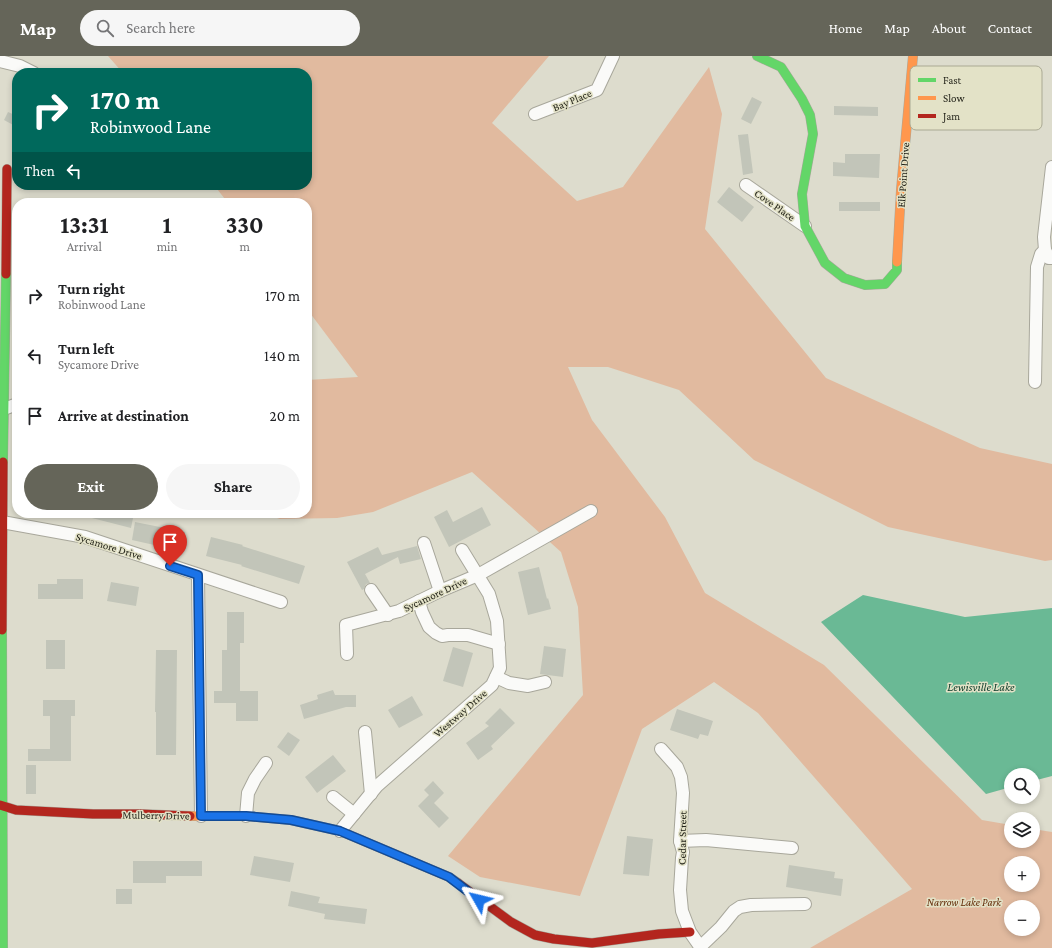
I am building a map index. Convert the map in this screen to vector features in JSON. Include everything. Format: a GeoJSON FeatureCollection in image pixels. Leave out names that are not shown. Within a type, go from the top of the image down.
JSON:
{"type":"FeatureCollection","features":[{"type":"Feature","properties":{"kind":"street","name":"Bay Place"},"geometry":{"type":"LineString","coordinates":[[534,114],[597,90],[613,56]]}},
{"type":"Feature","properties":{"kind":"street"},"geometry":{"type":"LineString","coordinates":[[757,56],[781,61],[810,115],[813,134],[802,194],[805,226]]}},
{"type":"Feature","properties":{"kind":"street","name":"Elk Point Drive"},"geometry":{"type":"LineString","coordinates":[[912,66],[913,56]]}},
{"type":"Feature","properties":{"kind":"street"},"geometry":{"type":"LineString","coordinates":[[0,61],[24,68]]}},
{"type":"Feature","properties":{"kind":"street","name":"Elk Point Drive"},"geometry":{"type":"LineString","coordinates":[[805,226],[825,263],[844,278],[865,285],[885,284],[898,270],[901,190],[910,90]]}},
{"type":"Feature","properties":{"kind":"street"},"geometry":{"type":"LineString","coordinates":[[1034,382],[1037,267],[1041,254],[1048,254],[1044,237],[1052,167]]}},
{"type":"Feature","properties":{"kind":"street"},"geometry":{"type":"LineString","coordinates":[[3,948],[1,806],[2,522],[4,409],[11,296],[8,169]]}},
{"type":"Feature","properties":{"kind":"street","name":"Cove Place"},"geometry":{"type":"LineString","coordinates":[[746,185],[805,226]]}},
{"type":"Feature","properties":{"kind":"street"},"geometry":{"type":"LineString","coordinates":[[4,409],[12,406]]}},
{"type":"Feature","properties":{"kind":"street"},"geometry":{"type":"LineString","coordinates":[[478,575],[591,510]]}},
{"type":"Feature","properties":{"kind":"street","name":"Sycamore Drive"},"geometry":{"type":"LineString","coordinates":[[2,522],[85,537],[282,602]]}},
{"type":"Feature","properties":{"kind":"street"},"geometry":{"type":"LineString","coordinates":[[424,543],[440,591]]}},
{"type":"Feature","properties":{"kind":"street","name":"Westway Drive"},"geometry":{"type":"LineString","coordinates":[[340,831],[377,786],[492,685],[500,668],[497,620],[489,594],[462,550]]}},
{"type":"Feature","properties":{"kind":"street"},"geometry":{"type":"LineString","coordinates":[[198,575],[201,816]]}},
{"type":"Feature","properties":{"kind":"street","name":"Sycamore Drive"},"geometry":{"type":"LineString","coordinates":[[347,654],[346,625],[399,611],[478,575]]}},
{"type":"Feature","properties":{"kind":"street"},"geometry":{"type":"LineString","coordinates":[[371,590],[388,615]]}},
{"type":"Feature","properties":{"kind":"street"},"geometry":{"type":"LineString","coordinates":[[419,601],[429,627],[436,633],[442,636],[468,635],[499,644]]}},
{"type":"Feature","properties":{"kind":"street"},"geometry":{"type":"LineString","coordinates":[[496,677],[509,683],[528,686],[545,682]]}},
{"type":"Feature","properties":{"kind":"street"},"geometry":{"type":"LineString","coordinates":[[365,732],[370,794]]}},
{"type":"Feature","properties":{"kind":"street","name":"Cedar Street"},"geometry":{"type":"LineString","coordinates":[[661,749],[676,767],[681,777],[683,793],[680,841],[683,852],[680,890],[682,911],[690,932],[700,947]]}},
{"type":"Feature","properties":{"kind":"street"},"geometry":{"type":"LineString","coordinates":[[246,816],[248,793],[255,779],[266,763]]}},
{"type":"Feature","properties":{"kind":"street"},"geometry":{"type":"LineString","coordinates":[[333,797],[354,814]]}},
{"type":"Feature","properties":{"kind":"street","name":"Mulberry Drive"},"geometry":{"type":"LineString","coordinates":[[1,806],[16,810],[85,814],[246,816],[291,820],[340,831],[449,877],[511,922],[535,935],[554,939],[592,943],[659,934],[690,932]]}},
{"type":"Feature","properties":{"kind":"street"},"geometry":{"type":"LineString","coordinates":[[680,841],[706,840],[792,848]]}},
{"type":"Feature","properties":{"kind":"street"},"geometry":{"type":"LineString","coordinates":[[700,947],[721,927],[734,911],[740,907],[750,905],[805,904]]}},
{"type":"Feature","properties":{"kind":"green space","name":"Narrow Lake Park"},"geometry":{"type":"Polygon","coordinates":[[[108,56],[549,56],[492,123],[577,201],[623,187],[709,67],[722,114],[705,229],[826,378],[980,448],[1052,464],[1052,560],[1045,561],[888,527],[754,460],[679,390],[608,367],[568,367],[592,420],[665,517],[705,593],[824,665],[982,820],[1004,824],[1004,848],[1040,848],[1040,830],[1052,832],[1052,948],[810,948],[912,889],[758,713],[714,682],[642,729],[580,896],[480,877],[448,856],[583,695],[578,607],[561,552],[472,472],[373,512],[337,518],[280,519],[277,518],[312,518],[312,380],[358,377],[312,316],[312,198],[224,198],[218,190],[312,190],[312,68],[119,68],[108,56]]]}},
{"type":"Feature","properties":{"kind":"water","name":"Lewisville Lake"},"geometry":{"type":"Polygon","coordinates":[[[863,595],[965,617],[1052,608],[1052,776],[1040,779],[1040,768],[1004,768],[1004,789],[986,794],[821,622],[863,595]]]}},
{"type":"Feature","properties":{"kind":"building"},"geometry":{"type":"Polygon","coordinates":[[[752,97],[762,102],[751,124],[741,119],[752,97]]]}},
{"type":"Feature","properties":{"kind":"building"},"geometry":{"type":"Polygon","coordinates":[[[834,106],[878,107],[878,116],[834,115],[834,106]]]}},
{"type":"Feature","properties":{"kind":"building"},"geometry":{"type":"Polygon","coordinates":[[[8,112],[12,114],[12,124],[4,120],[8,112]]]}},
{"type":"Feature","properties":{"kind":"building"},"geometry":{"type":"Polygon","coordinates":[[[748,134],[753,173],[743,175],[738,135],[748,134]]]}},
{"type":"Feature","properties":{"kind":"building"},"geometry":{"type":"Polygon","coordinates":[[[845,154],[880,154],[879,178],[833,176],[833,162],[845,163],[845,154]]]}},
{"type":"Feature","properties":{"kind":"building"},"geometry":{"type":"Polygon","coordinates":[[[729,187],[754,207],[742,222],[717,202],[729,187]]]}},
{"type":"Feature","properties":{"kind":"building"},"geometry":{"type":"Polygon","coordinates":[[[839,202],[880,202],[880,211],[839,211],[839,202]]]}},
{"type":"Feature","properties":{"kind":"building"},"geometry":{"type":"Polygon","coordinates":[[[482,507],[491,525],[449,547],[434,517],[447,510],[453,522],[482,507]]]}},
{"type":"Feature","properties":{"kind":"building"},"geometry":{"type":"Polygon","coordinates":[[[92,518],[133,518],[131,528],[92,518]]]}},
{"type":"Feature","properties":{"kind":"building"},"geometry":{"type":"Polygon","coordinates":[[[135,522],[185,532],[181,551],[132,540],[135,522]]]}},
{"type":"Feature","properties":{"kind":"building"},"geometry":{"type":"Polygon","coordinates":[[[211,537],[243,545],[242,546],[305,566],[299,584],[241,566],[242,565],[206,556],[211,537]]]}},
{"type":"Feature","properties":{"kind":"building"},"geometry":{"type":"Polygon","coordinates":[[[417,546],[421,559],[400,564],[398,557],[365,574],[370,583],[366,584],[362,590],[347,562],[378,547],[382,555],[417,546]]]}},
{"type":"Feature","properties":{"kind":"building"},"geometry":{"type":"Polygon","coordinates":[[[539,567],[551,609],[528,615],[518,572],[539,567]]]}},
{"type":"Feature","properties":{"kind":"building"},"geometry":{"type":"Polygon","coordinates":[[[57,579],[83,579],[83,599],[38,599],[38,584],[57,584],[57,579]]]}},
{"type":"Feature","properties":{"kind":"building"},"geometry":{"type":"Polygon","coordinates":[[[111,582],[139,587],[136,606],[107,601],[111,582]]]}},
{"type":"Feature","properties":{"kind":"building"},"geometry":{"type":"Polygon","coordinates":[[[227,612],[244,612],[244,643],[240,643],[240,691],[258,691],[258,721],[236,721],[236,703],[214,703],[214,691],[222,691],[222,650],[227,650],[227,612]]]}},
{"type":"Feature","properties":{"kind":"building"},"geometry":{"type":"Polygon","coordinates":[[[46,640],[65,640],[65,669],[46,669],[46,640]]]}},
{"type":"Feature","properties":{"kind":"building"},"geometry":{"type":"Polygon","coordinates":[[[544,646],[566,649],[563,677],[540,674],[544,646]]]}},
{"type":"Feature","properties":{"kind":"building"},"geometry":{"type":"Polygon","coordinates":[[[453,647],[473,653],[463,687],[443,681],[453,647]]]}},
{"type":"Feature","properties":{"kind":"building"},"geometry":{"type":"Polygon","coordinates":[[[156,650],[177,650],[176,755],[156,755],[156,650]]]}},
{"type":"Feature","properties":{"kind":"building"},"geometry":{"type":"Polygon","coordinates":[[[333,690],[335,695],[356,695],[356,707],[346,707],[304,719],[300,705],[318,699],[317,695],[333,690]]]}},
{"type":"Feature","properties":{"kind":"building"},"geometry":{"type":"Polygon","coordinates":[[[412,696],[423,715],[399,728],[388,710],[412,696]]]}},
{"type":"Feature","properties":{"kind":"building"},"geometry":{"type":"Polygon","coordinates":[[[43,700],[75,700],[75,716],[71,716],[71,761],[28,761],[28,749],[50,749],[50,716],[43,716],[43,700]]]}},
{"type":"Feature","properties":{"kind":"building"},"geometry":{"type":"Polygon","coordinates":[[[500,708],[515,723],[491,746],[493,749],[478,760],[466,743],[489,726],[485,723],[500,708]]]}},
{"type":"Feature","properties":{"kind":"building"},"geometry":{"type":"Polygon","coordinates":[[[677,709],[713,721],[708,736],[700,734],[698,739],[670,730],[677,709]]]}},
{"type":"Feature","properties":{"kind":"building"},"geometry":{"type":"Polygon","coordinates":[[[288,732],[300,740],[289,756],[277,747],[288,732]]]}},
{"type":"Feature","properties":{"kind":"building"},"geometry":{"type":"Polygon","coordinates":[[[333,755],[346,771],[317,793],[305,777],[333,755]]]}},
{"type":"Feature","properties":{"kind":"building"},"geometry":{"type":"Polygon","coordinates":[[[26,765],[36,765],[36,794],[26,794],[26,765]]]}},
{"type":"Feature","properties":{"kind":"building"},"geometry":{"type":"Polygon","coordinates":[[[433,781],[444,793],[434,803],[449,818],[439,828],[418,806],[429,795],[424,790],[433,781]]]}},
{"type":"Feature","properties":{"kind":"building"},"geometry":{"type":"Polygon","coordinates":[[[627,836],[653,839],[649,876],[623,874],[627,836]]]}},
{"type":"Feature","properties":{"kind":"building"},"geometry":{"type":"Polygon","coordinates":[[[254,856],[294,863],[290,882],[250,875],[254,856]]]}},
{"type":"Feature","properties":{"kind":"building"},"geometry":{"type":"Polygon","coordinates":[[[133,861],[202,861],[202,876],[166,876],[166,883],[133,883],[133,861]]]}},
{"type":"Feature","properties":{"kind":"building"},"geometry":{"type":"Polygon","coordinates":[[[789,865],[835,872],[834,878],[843,879],[841,896],[786,887],[789,865]]]}},
{"type":"Feature","properties":{"kind":"building"},"geometry":{"type":"Polygon","coordinates":[[[116,889],[132,889],[132,904],[116,904],[116,889]]]}},
{"type":"Feature","properties":{"kind":"building"},"geometry":{"type":"Polygon","coordinates":[[[291,891],[320,897],[318,903],[367,909],[365,924],[324,919],[325,914],[288,906],[291,891]]]}},
{"type":"Feature","properties":{"kind":"traffic: fast"},"geometry":{"type":"LineString","coordinates":[[757,56],[781,67],[802,99],[810,115],[813,134],[802,194],[805,226],[825,263],[844,278],[865,285],[885,284],[897,270],[897,262]]}},
{"type":"Feature","properties":{"kind":"traffic: fast"},"geometry":{"type":"LineString","coordinates":[[3,462],[6,274]]}},
{"type":"Feature","properties":{"kind":"traffic: fast"},"geometry":{"type":"LineString","coordinates":[[2,630],[3,948]]}},
{"type":"Feature","properties":{"kind":"traffic: slow"},"geometry":{"type":"LineString","coordinates":[[912,66],[913,56]]}},
{"type":"Feature","properties":{"kind":"traffic: slow"},"geometry":{"type":"LineString","coordinates":[[897,262],[901,190],[910,90]]}},
{"type":"Feature","properties":{"kind":"traffic: slow"},"geometry":{"type":"LineString","coordinates":[[190,816],[246,816],[291,820],[340,831],[449,877],[458,883]]}},
{"type":"Feature","properties":{"kind":"traffic: jam"},"geometry":{"type":"LineString","coordinates":[[6,274],[7,169]]}},
{"type":"Feature","properties":{"kind":"traffic: jam"},"geometry":{"type":"LineString","coordinates":[[2,630],[3,462]]}},
{"type":"Feature","properties":{"kind":"traffic: jam"},"geometry":{"type":"LineString","coordinates":[[0,805],[16,810],[93,814],[190,816]]}},
{"type":"Feature","properties":{"kind":"traffic: jam"},"geometry":{"type":"LineString","coordinates":[[458,883],[511,922],[535,935],[554,939],[592,943],[659,934],[690,932]]}},
{"type":"Feature","properties":{"kind":"route"},"geometry":{"type":"LineString","coordinates":[[170,566],[198,575],[201,816],[246,816],[291,820],[340,831],[449,877],[479,900]]}}]}
